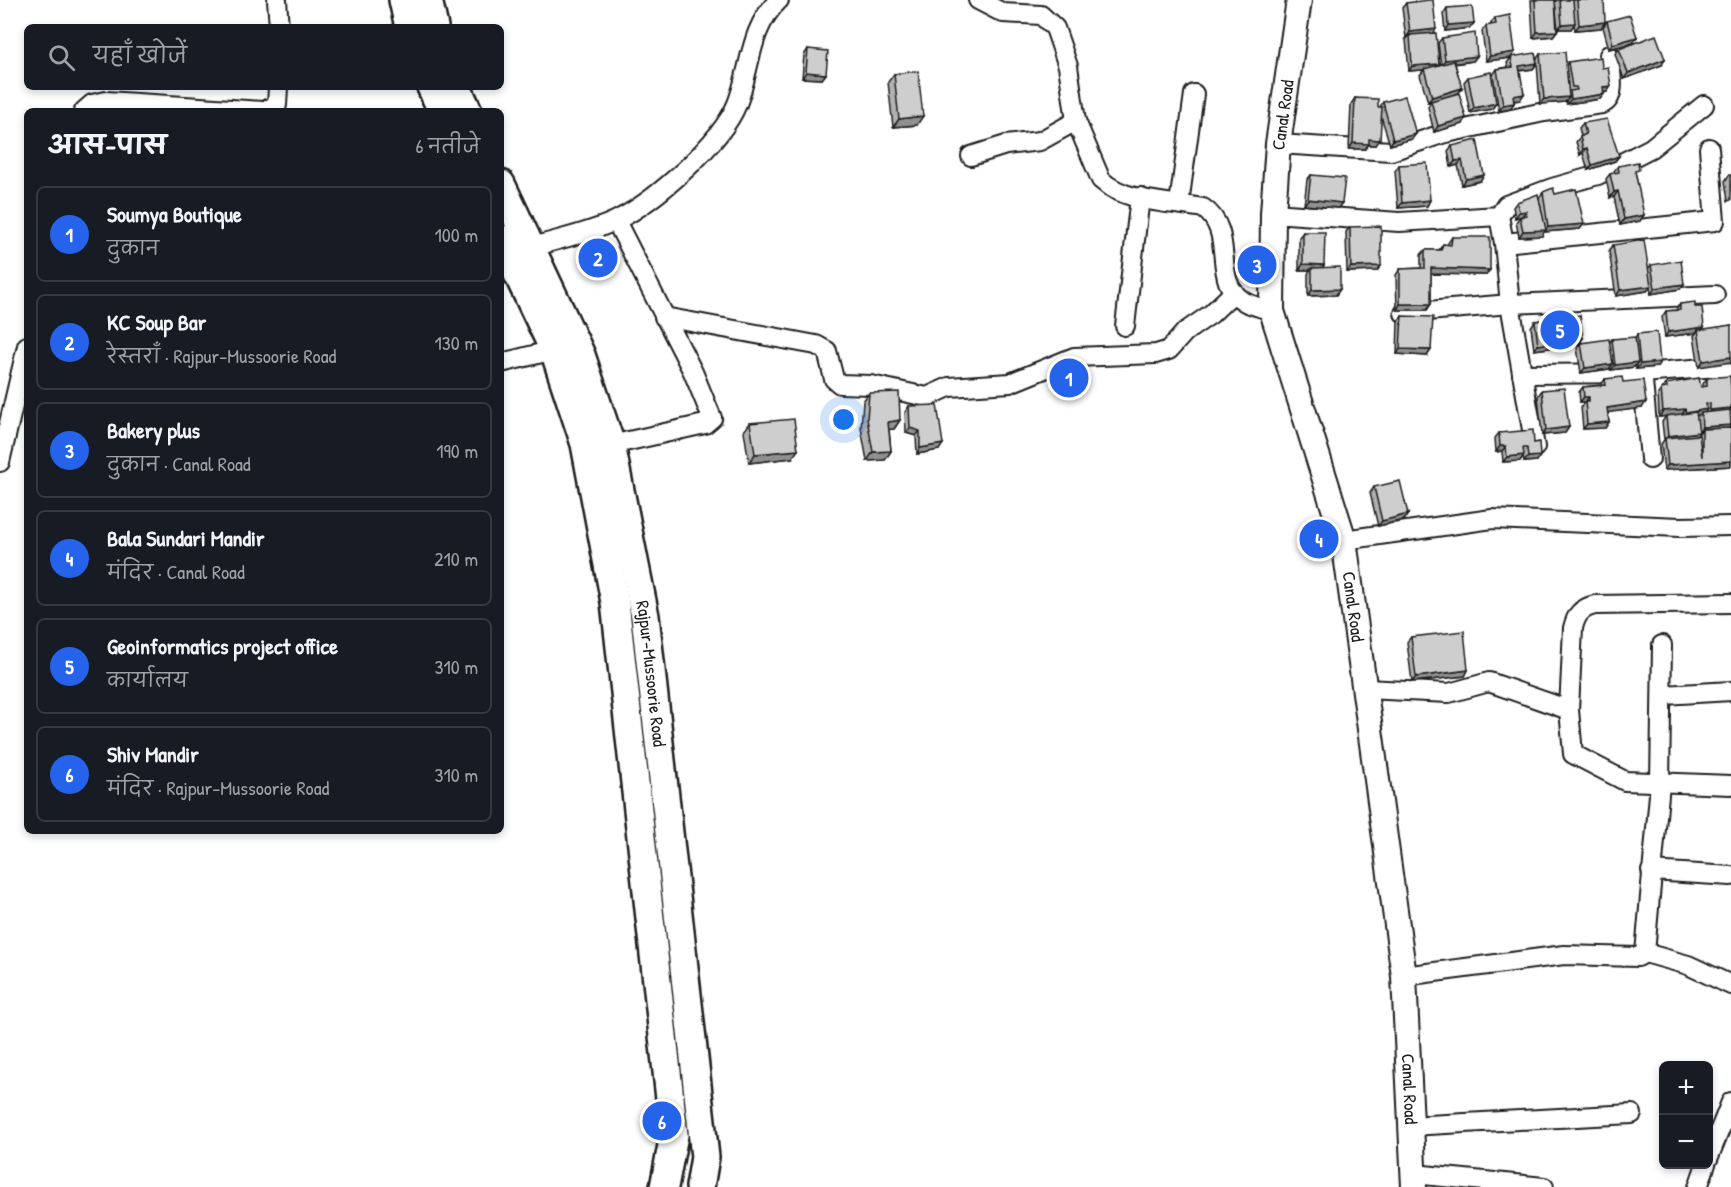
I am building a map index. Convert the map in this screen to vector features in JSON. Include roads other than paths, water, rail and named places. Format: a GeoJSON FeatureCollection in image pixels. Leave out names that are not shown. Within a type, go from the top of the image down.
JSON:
{"type":"FeatureCollection","features":[{"type":"Feature","properties":{"kind":"main road"},"geometry":{"type":"LineString","coordinates":[[403,0],[408,24]]}},
{"type":"Feature","properties":{"kind":"main road"},"geometry":{"type":"LineString","coordinates":[[428,0],[433,24]]}},
{"type":"Feature","properties":{"kind":"main road"},"geometry":{"type":"LineString","coordinates":[[432,90],[441,108]]}},
{"type":"Feature","properties":{"kind":"main road"},"geometry":{"type":"LineString","coordinates":[[458,90],[467,108]]}},
{"type":"Feature","properties":{"kind":"main road","name":"Rajpur-Mussoorie Road"},"geometry":{"type":"LineString","coordinates":[[504,191],[530,248],[553,322],[554,350],[585,444],[615,602],[674,1135],[664,1187]]}},
{"type":"Feature","properties":{"kind":"main road","name":"Rajpur-Mussoorie Road"},"geometry":{"type":"LineString","coordinates":[[504,245],[553,322],[581,355],[611,446],[645,616],[705,1157],[700,1187]]}},
{"type":"Feature","properties":{"kind":"street"},"geometry":{"type":"LineString","coordinates":[[277,0],[279,24]]}},
{"type":"Feature","properties":{"kind":"street"},"geometry":{"type":"LineString","coordinates":[[530,248],[616,221],[646,202],[705,149],[731,117],[761,25],[779,0]]}},
{"type":"Feature","properties":{"kind":"street"},"geometry":{"type":"LineString","coordinates":[[978,0],[994,10],[1041,15],[1052,23],[1062,41],[1076,121],[1101,180],[1115,190],[1140,197],[1203,208],[1215,218],[1219,225],[1226,278],[1234,292],[1246,303],[1272,311]]}},
{"type":"Feature","properties":{"kind":"street","name":"Canal Road"},"geometry":{"type":"LineString","coordinates":[[1299,0],[1278,144],[1273,213],[1272,311],[1344,540],[1404,976],[1414,1180]]}},
{"type":"Feature","properties":{"kind":"street"},"geometry":{"type":"LineString","coordinates":[[1278,144],[1390,152],[1442,135],[1544,112],[1602,104],[1607,102],[1611,95],[1609,55]]}},
{"type":"Feature","properties":{"kind":"street"},"geometry":{"type":"LineString","coordinates":[[270,108],[277,105],[278,90]]}},
{"type":"Feature","properties":{"kind":"street"},"geometry":{"type":"LineString","coordinates":[[1179,204],[1194,94]]}},
{"type":"Feature","properties":{"kind":"street"},"geometry":{"type":"LineString","coordinates":[[87,108],[92,104],[106,101],[217,108]]}},
{"type":"Feature","properties":{"kind":"street"},"geometry":{"type":"LineString","coordinates":[[1535,447],[1510,304],[1499,216],[1506,206],[1552,188],[1598,175],[1651,148],[1704,105]]}},
{"type":"Feature","properties":{"kind":"street"},"geometry":{"type":"LineString","coordinates":[[971,156],[1006,145],[1040,141],[1076,121]]}},
{"type":"Feature","properties":{"kind":"street"},"geometry":{"type":"LineString","coordinates":[[1504,243],[1715,221],[1709,148]]}},
{"type":"Feature","properties":{"kind":"street"},"geometry":{"type":"LineString","coordinates":[[1125,326],[1140,197]]}},
{"type":"Feature","properties":{"kind":"street"},"geometry":{"type":"LineString","coordinates":[[1273,213],[1400,222],[1499,216]]}},
{"type":"Feature","properties":{"kind":"street"},"geometry":{"type":"LineString","coordinates":[[611,446],[711,421],[711,414],[693,372],[616,221]]}},
{"type":"Feature","properties":{"kind":"street"},"geometry":{"type":"LineString","coordinates":[[664,317],[816,345],[827,351],[834,379],[840,384],[871,385],[927,397],[949,387],[1010,383],[1074,357],[1141,356],[1165,352],[1185,332],[1211,314],[1234,292]]}},
{"type":"Feature","properties":{"kind":"street"},"geometry":{"type":"LineString","coordinates":[[1404,313],[1510,304],[1715,295]]}},
{"type":"Feature","properties":{"kind":"street"},"geometry":{"type":"LineString","coordinates":[[504,362],[554,350]]}},
{"type":"Feature","properties":{"kind":"street"},"geometry":{"type":"LineString","coordinates":[[0,462],[24,359]]}},
{"type":"Feature","properties":{"kind":"street"},"geometry":{"type":"LineString","coordinates":[[1522,374],[1643,373],[1721,368],[1727,373],[1731,390]]}},
{"type":"Feature","properties":{"kind":"street"},"geometry":{"type":"LineString","coordinates":[[1643,373],[1650,459]]}},
{"type":"Feature","properties":{"kind":"street"},"geometry":{"type":"LineString","coordinates":[[1344,540],[1492,519],[1680,527],[1731,526]]}},
{"type":"Feature","properties":{"kind":"street"},"geometry":{"type":"LineString","coordinates":[[1731,603],[1594,605],[1583,609],[1575,618],[1573,628],[1569,710],[1571,751],[1576,758],[1599,766],[1625,781],[1731,785]]}},
{"type":"Feature","properties":{"kind":"street"},"geometry":{"type":"LineString","coordinates":[[1645,953],[1660,783],[1662,645]]}},
{"type":"Feature","properties":{"kind":"street"},"geometry":{"type":"LineString","coordinates":[[1365,689],[1449,693],[1488,682],[1569,710]]}},
{"type":"Feature","properties":{"kind":"street"},"geometry":{"type":"LineString","coordinates":[[1663,695],[1731,691]]}},
{"type":"Feature","properties":{"kind":"street"},"geometry":{"type":"LineString","coordinates":[[1651,871],[1731,876]]}},
{"type":"Feature","properties":{"kind":"street"},"geometry":{"type":"LineString","coordinates":[[1404,976],[1539,957],[1638,957],[1645,953],[1688,965],[1731,985]]}},
{"type":"Feature","properties":{"kind":"street"},"geometry":{"type":"LineString","coordinates":[[1713,1147],[1731,1102]]}},
{"type":"Feature","properties":{"kind":"street"},"geometry":{"type":"LineString","coordinates":[[1410,1126],[1632,1114]]}},
{"type":"Feature","properties":{"kind":"street"},"geometry":{"type":"LineString","coordinates":[[1698,1187],[1704,1169]]}},
{"type":"Feature","properties":{"kind":"street"},"geometry":{"type":"LineString","coordinates":[[1414,1180],[1544,1187]]}},
{"type":"Feature","properties":{"kind":"place","name":"KC Soup Bar"},"geometry":{"type":"Point","coordinates":[598,258]}},
{"type":"Feature","properties":{"kind":"place","name":"Bakery plus"},"geometry":{"type":"Point","coordinates":[1257,265]}},
{"type":"Feature","properties":{"kind":"place","name":"Geoinformatics project office"},"geometry":{"type":"Point","coordinates":[1560,330]}},
{"type":"Feature","properties":{"kind":"place","name":"Soumya Boutique"},"geometry":{"type":"Point","coordinates":[1069,378]}},
{"type":"Feature","properties":{"kind":"place","name":"Bala Sundari Mandir"},"geometry":{"type":"Point","coordinates":[1319,539]}},
{"type":"Feature","properties":{"kind":"place","name":"Shiv Mandir"},"geometry":{"type":"Point","coordinates":[662,1121]}}]}
